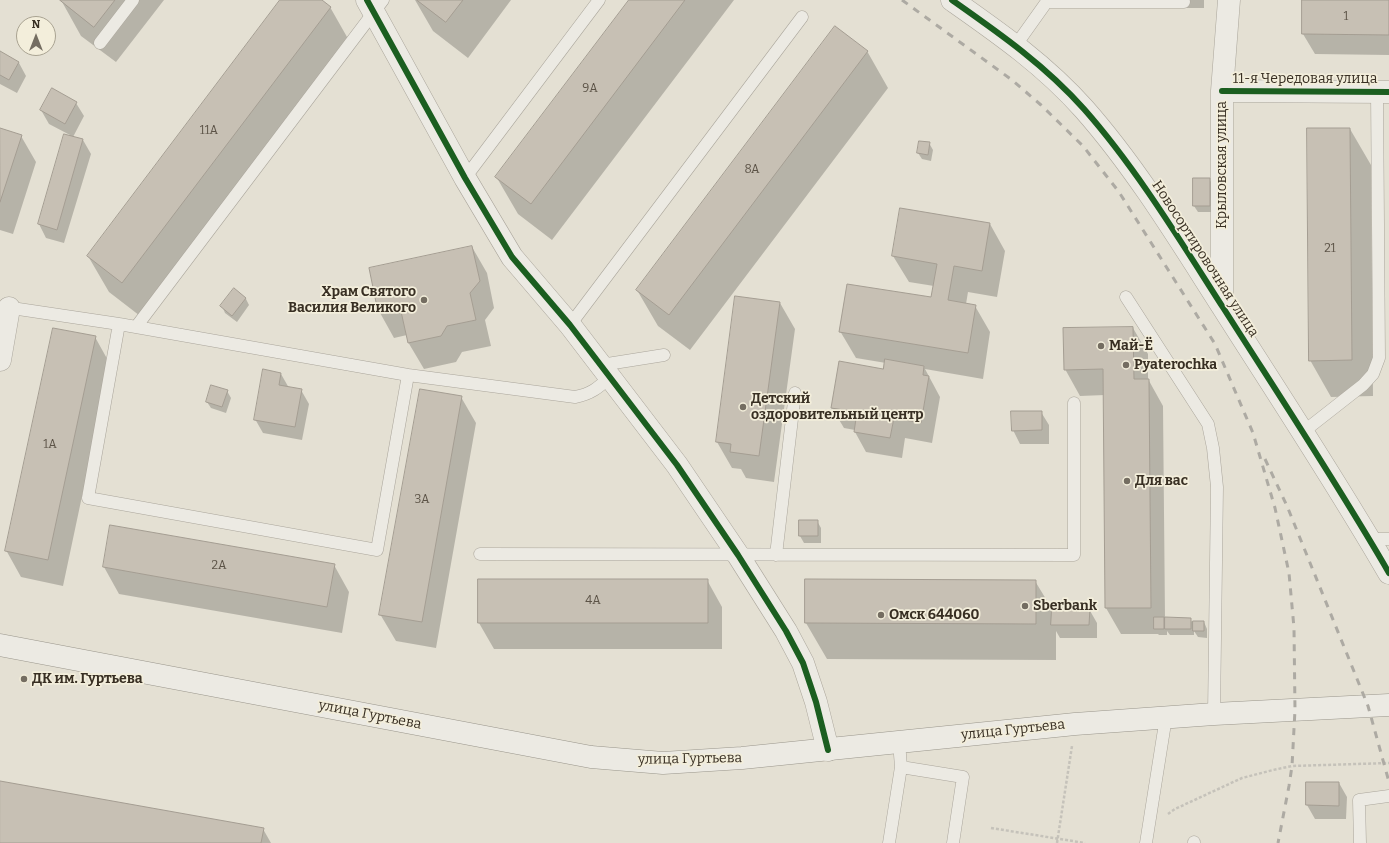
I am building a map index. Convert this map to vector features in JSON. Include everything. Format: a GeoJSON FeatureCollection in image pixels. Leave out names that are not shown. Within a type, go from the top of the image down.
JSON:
{"type":"FeatureCollection","features":[{"type":"Feature","properties":{"kind":"street","name":"Новосортировочная улица"},"geometry":{"type":"LineString","coordinates":[[952,0],[1016,45],[1051,75],[1084,108],[1123,156],[1303,432],[1379,539],[1389,573]]}},
{"type":"Feature","properties":{"kind":"street","name":"Крыловская улица"},"geometry":{"type":"LineString","coordinates":[[1222,306],[1222,92],[1229,0]]}},
{"type":"Feature","properties":{"kind":"street"},"geometry":{"type":"LineString","coordinates":[[375,4],[465,178],[512,257],[570,325],[677,465],[738,555],[786,631],[803,663],[816,702],[828,750]]}},
{"type":"Feature","properties":{"kind":"street","name":"11-я Чередовая улица"},"geometry":{"type":"LineString","coordinates":[[1222,92],[1383,92]]}},
{"type":"Feature","properties":{"kind":"street"},"geometry":{"type":"LineString","coordinates":[[0,360],[5,307]]}},
{"type":"Feature","properties":{"kind":"street","name":"улица Гуртьева"},"geometry":{"type":"LineString","coordinates":[[0,645],[591,757],[663,762],[742,758],[1075,724],[1214,714],[1389,705]]}},
{"type":"Feature","properties":{"kind":"lane"},"geometry":{"type":"LineString","coordinates":[[100,43],[133,0]]}},
{"type":"Feature","properties":{"kind":"lane"},"geometry":{"type":"LineString","coordinates":[[465,178],[600,0]]}},
{"type":"Feature","properties":{"kind":"lane"},"geometry":{"type":"LineString","coordinates":[[1016,45],[1048,1],[1184,2]]}},
{"type":"Feature","properties":{"kind":"lane"},"geometry":{"type":"LineString","coordinates":[[136,327],[375,4]]}},
{"type":"Feature","properties":{"kind":"lane"},"geometry":{"type":"LineString","coordinates":[[570,325],[802,17]]}},
{"type":"Feature","properties":{"kind":"lane"},"geometry":{"type":"LineString","coordinates":[[1303,432],[1363,385],[1373,374],[1379,358],[1383,92]]}},
{"type":"Feature","properties":{"kind":"lane"},"geometry":{"type":"LineString","coordinates":[[1126,297],[1208,424],[1213,448],[1217,487],[1214,714]]}},
{"type":"Feature","properties":{"kind":"lane"},"geometry":{"type":"LineString","coordinates":[[5,307],[119,324],[408,375],[576,397],[588,395],[599,388],[606,371],[664,355]]}},
{"type":"Feature","properties":{"kind":"lane"},"geometry":{"type":"LineString","coordinates":[[119,324],[88,498],[377,550],[408,375]]}},
{"type":"Feature","properties":{"kind":"lane"},"geometry":{"type":"LineString","coordinates":[[776,555],[795,393]]}},
{"type":"Feature","properties":{"kind":"lane"},"geometry":{"type":"LineString","coordinates":[[480,554],[1074,555],[1074,403]]}},
{"type":"Feature","properties":{"kind":"lane"},"geometry":{"type":"LineString","coordinates":[[1146,840],[1166,717]]}},
{"type":"Feature","properties":{"kind":"lane"},"geometry":{"type":"LineString","coordinates":[[889,843],[901,767],[899,742]]}},
{"type":"Feature","properties":{"kind":"lane"},"geometry":{"type":"LineString","coordinates":[[901,767],[963,777],[953,843]]}},
{"type":"Feature","properties":{"kind":"lane"},"geometry":{"type":"LineString","coordinates":[[1360,843],[1359,800],[1389,796]]}},
{"type":"Feature","properties":{"kind":"path"},"geometry":{"type":"LineString","coordinates":[[1057,843],[1072,744]]}},
{"type":"Feature","properties":{"kind":"path"},"geometry":{"type":"LineString","coordinates":[[1146,840],[1163,817],[1175,809],[1242,778],[1292,766],[1389,763]]}},
{"type":"Feature","properties":{"kind":"path"},"geometry":{"type":"LineString","coordinates":[[991,828],[1084,843]]}},
{"type":"Feature","properties":{"kind":"building"},"geometry":{"type":"Polygon","coordinates":[[[60,0],[115,0],[94,27],[60,0]]]}},
{"type":"Feature","properties":{"kind":"building"},"geometry":{"type":"Polygon","coordinates":[[[280,0],[322,0],[331,7],[122,283],[87,256],[280,0]]]}},
{"type":"Feature","properties":{"kind":"building"},"geometry":{"type":"Polygon","coordinates":[[[417,0],[463,0],[446,22],[417,0]]]}},
{"type":"Feature","properties":{"kind":"building"},"geometry":{"type":"Polygon","coordinates":[[[629,0],[685,0],[531,204],[495,177],[629,0]]]}},
{"type":"Feature","properties":{"kind":"building"},"geometry":{"type":"Polygon","coordinates":[[[1302,0],[1389,0],[1389,35],[1302,34],[1302,0]]]}},
{"type":"Feature","properties":{"kind":"building"},"geometry":{"type":"Polygon","coordinates":[[[835,26],[868,51],[669,315],[636,290],[835,26]]]}},
{"type":"Feature","properties":{"kind":"building"},"geometry":{"type":"Polygon","coordinates":[[[0,51],[19,62],[9,80],[0,75],[0,51]]]}},
{"type":"Feature","properties":{"kind":"building"},"geometry":{"type":"Polygon","coordinates":[[[52,88],[77,102],[65,124],[40,110],[52,88]]]}},
{"type":"Feature","properties":{"kind":"building"},"geometry":{"type":"Polygon","coordinates":[[[0,128],[22,135],[0,202],[0,128]]]}},
{"type":"Feature","properties":{"kind":"building"},"geometry":{"type":"Polygon","coordinates":[[[1307,128],[1350,128],[1352,360],[1309,361],[1307,128]]]}},
{"type":"Feature","properties":{"kind":"building"},"geometry":{"type":"Polygon","coordinates":[[[64,134],[83,139],[57,230],[38,224],[64,134]]]}},
{"type":"Feature","properties":{"kind":"building"},"geometry":{"type":"Polygon","coordinates":[[[919,141],[930,142],[928,155],[917,153],[919,141]]]}},
{"type":"Feature","properties":{"kind":"building"},"geometry":{"type":"Polygon","coordinates":[[[1193,178],[1210,178],[1210,206],[1193,206],[1193,178]]]}},
{"type":"Feature","properties":{"kind":"building"},"geometry":{"type":"Polygon","coordinates":[[[900,208],[990,223],[982,271],[954,266],[948,300],[976,305],[968,353],[839,332],[847,284],[931,297],[937,264],[892,256],[900,208]]]}},
{"type":"Feature","properties":{"kind":"building","name":"Храм Святого Василия Великого"},"geometry":{"type":"Polygon","coordinates":[[[472,246],[480,281],[470,293],[476,320],[447,326],[441,336],[408,343],[400,307],[378,312],[369,268],[472,246]]]}},
{"type":"Feature","properties":{"kind":"building"},"geometry":{"type":"Polygon","coordinates":[[[234,288],[246,298],[232,316],[220,306],[234,288]]]}},
{"type":"Feature","properties":{"kind":"building","name":"Детский оздоровительный центр"},"geometry":{"type":"Polygon","coordinates":[[[735,296],[780,302],[759,456],[730,452],[731,444],[716,442],[735,296]]]}},
{"type":"Feature","properties":{"kind":"building"},"geometry":{"type":"Polygon","coordinates":[[[1133,327],[1134,379],[1149,379],[1151,608],[1105,608],[1103,369],[1064,370],[1063,328],[1133,327]]]}},
{"type":"Feature","properties":{"kind":"building"},"geometry":{"type":"Polygon","coordinates":[[[53,328],[96,336],[48,560],[5,551],[53,328]]]}},
{"type":"Feature","properties":{"kind":"building"},"geometry":{"type":"Polygon","coordinates":[[[885,359],[924,366],[923,375],[929,376],[921,423],[894,418],[890,438],[854,432],[857,412],[831,408],[839,361],[883,369],[885,359]]]}},
{"type":"Feature","properties":{"kind":"building"},"geometry":{"type":"Polygon","coordinates":[[[263,369],[281,373],[279,385],[302,389],[295,427],[254,420],[263,369]]]}},
{"type":"Feature","properties":{"kind":"building"},"geometry":{"type":"Polygon","coordinates":[[[211,385],[228,390],[222,407],[206,402],[211,385]]]}},
{"type":"Feature","properties":{"kind":"building"},"geometry":{"type":"Polygon","coordinates":[[[420,389],[462,396],[422,622],[379,615],[420,389]]]}},
{"type":"Feature","properties":{"kind":"building"},"geometry":{"type":"Polygon","coordinates":[[[1011,411],[1042,411],[1042,430],[1012,431],[1011,411]]]}},
{"type":"Feature","properties":{"kind":"building"},"geometry":{"type":"Polygon","coordinates":[[[799,520],[818,520],[818,536],[799,536],[799,520]]]}},
{"type":"Feature","properties":{"kind":"building"},"geometry":{"type":"Polygon","coordinates":[[[110,525],[335,564],[327,607],[103,567],[110,525]]]}},
{"type":"Feature","properties":{"kind":"building"},"geometry":{"type":"Polygon","coordinates":[[[478,579],[708,579],[708,623],[478,623],[478,579]]]}},
{"type":"Feature","properties":{"kind":"building"},"geometry":{"type":"Polygon","coordinates":[[[805,579],[1036,580],[1036,624],[805,623],[805,579]]]}},
{"type":"Feature","properties":{"kind":"building"},"geometry":{"type":"Polygon","coordinates":[[[1052,608],[1090,608],[1089,625],[1051,625],[1052,608]]]}},
{"type":"Feature","properties":{"kind":"building"},"geometry":{"type":"Polygon","coordinates":[[[1154,617],[1164,617],[1164,629],[1154,629],[1154,617]]]}},
{"type":"Feature","properties":{"kind":"building"},"geometry":{"type":"Polygon","coordinates":[[[1165,617],[1191,618],[1191,629],[1165,629],[1165,617]]]}},
{"type":"Feature","properties":{"kind":"building"},"geometry":{"type":"Polygon","coordinates":[[[1193,621],[1204,621],[1204,631],[1193,631],[1193,621]]]}},
{"type":"Feature","properties":{"kind":"building"},"geometry":{"type":"Polygon","coordinates":[[[0,781],[264,828],[261,843],[0,843],[0,781]]]}},
{"type":"Feature","properties":{"kind":"building"},"geometry":{"type":"Polygon","coordinates":[[[1306,782],[1339,782],[1339,806],[1306,805],[1306,782]]]}},
{"type":"Feature","properties":{"kind":"railway"},"geometry":{"type":"LineString","coordinates":[[902,0],[1012,80],[1041,105],[1083,146],[1119,192],[1215,344],[1253,433],[1275,508],[1289,573],[1294,628],[1295,710],[1292,766],[1278,843]]}},
{"type":"Feature","properties":{"kind":"railway"},"geometry":{"type":"LineString","coordinates":[[1265,459],[1287,506],[1368,706],[1389,782]]}},
{"type":"Feature","properties":{"kind":"cycle path"},"geometry":{"type":"LineString","coordinates":[[367,0],[465,178],[512,257],[570,325],[677,465],[738,555],[786,631],[803,663],[816,702],[828,750]]}},
{"type":"Feature","properties":{"kind":"cycle path"},"geometry":{"type":"LineString","coordinates":[[952,0],[1004,37],[1054,78],[1084,109],[1122,156],[1158,206],[1329,473],[1389,573]]}},
{"type":"Feature","properties":{"kind":"cycle path"},"geometry":{"type":"LineString","coordinates":[[1222,91],[1389,92]]}},
{"type":"Feature","properties":{"kind":"place","name":"Храм Святого Василия Великого"},"geometry":{"type":"Point","coordinates":[424,300]}},
{"type":"Feature","properties":{"kind":"place","name":"Май-Ё"},"geometry":{"type":"Point","coordinates":[1101,346]}},
{"type":"Feature","properties":{"kind":"place","name":"Pyaterochka"},"geometry":{"type":"Point","coordinates":[1126,365]}},
{"type":"Feature","properties":{"kind":"place","name":"Детский оздоровительный центр"},"geometry":{"type":"Point","coordinates":[743,407]}},
{"type":"Feature","properties":{"kind":"place","name":"Для вас"},"geometry":{"type":"Point","coordinates":[1127,481]}},
{"type":"Feature","properties":{"kind":"place","name":"Sberbank"},"geometry":{"type":"Point","coordinates":[1025,606]}},
{"type":"Feature","properties":{"kind":"place","name":"Омск 644060"},"geometry":{"type":"Point","coordinates":[881,615]}},
{"type":"Feature","properties":{"kind":"place","name":"ДК им. Гуртьева"},"geometry":{"type":"Point","coordinates":[24,679]}}]}
